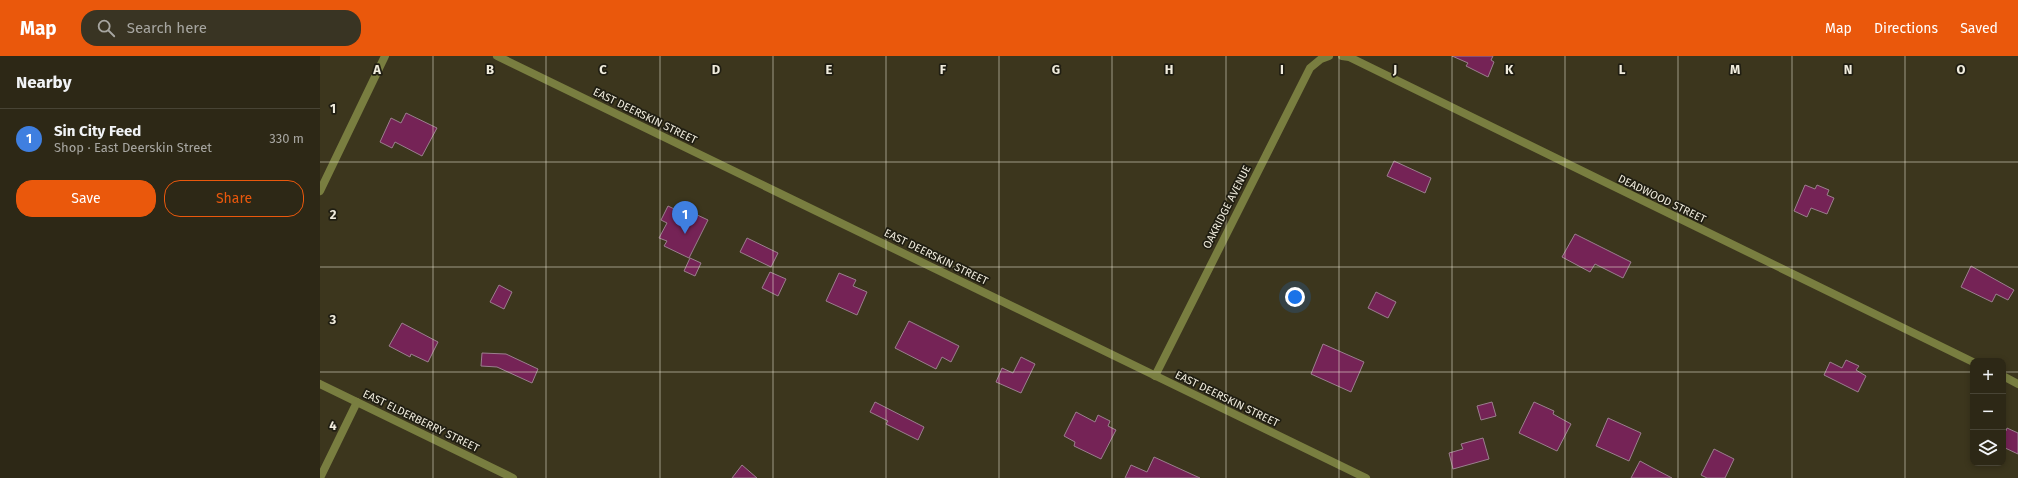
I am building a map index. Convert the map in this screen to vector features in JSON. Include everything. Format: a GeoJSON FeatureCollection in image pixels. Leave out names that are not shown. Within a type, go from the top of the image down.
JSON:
{"type":"FeatureCollection","features":[{"type":"Feature","properties":{"kind":"street"},"geometry":{"type":"LineString","coordinates":[[320,192],[385,56]]}},
{"type":"Feature","properties":{"kind":"street","name":"EAST DEERSKIN STREET"},"geometry":{"type":"LineString","coordinates":[[497,56],[1366,478]]}},
{"type":"Feature","properties":{"kind":"street","name":"OAKRIDGE AVENUE"},"geometry":{"type":"LineString","coordinates":[[1155,376],[1310,68],[1321,59],[1328,56]]}},
{"type":"Feature","properties":{"kind":"street","name":"DEADWOOD STREET"},"geometry":{"type":"LineString","coordinates":[[1342,56],[1349,57],[1970,361]]}},
{"type":"Feature","properties":{"kind":"street"},"geometry":{"type":"LineString","coordinates":[[2006,378],[2018,384]]}},
{"type":"Feature","properties":{"kind":"street","name":"EAST ELDERBERRY STREET"},"geometry":{"type":"LineString","coordinates":[[320,384],[513,478]]}},
{"type":"Feature","properties":{"kind":"street"},"geometry":{"type":"LineString","coordinates":[[320,478],[357,402]]}},
{"type":"Feature","properties":{"kind":"building"},"geometry":{"type":"Polygon","coordinates":[[[1452,56],[1493,56],[1491,60],[1494,62],[1488,77],[1466,66],[1468,63],[1452,56]]]}},
{"type":"Feature","properties":{"kind":"building"},"geometry":{"type":"Polygon","coordinates":[[[406,113],[437,128],[422,156],[395,142],[392,148],[380,142],[391,118],[401,123],[406,113]]]}},
{"type":"Feature","properties":{"kind":"building"},"geometry":{"type":"Polygon","coordinates":[[[1394,161],[1431,178],[1425,193],[1387,176],[1394,161]]]}},
{"type":"Feature","properties":{"kind":"building"},"geometry":{"type":"Polygon","coordinates":[[[1805,185],[1815,189],[1817,185],[1829,190],[1827,195],[1834,198],[1827,214],[1811,208],[1807,217],[1794,211],[1805,185]]]}},
{"type":"Feature","properties":{"kind":"building"},"geometry":{"type":"Polygon","coordinates":[[[668,206],[691,217],[693,213],[708,220],[689,258],[664,246],[667,241],[659,238],[667,223],[661,220],[668,206]]]}},
{"type":"Feature","properties":{"kind":"building"},"geometry":{"type":"Polygon","coordinates":[[[1575,234],[1631,262],[1623,278],[1595,264],[1590,272],[1562,257],[1575,234]]]}},
{"type":"Feature","properties":{"kind":"building"},"geometry":{"type":"Polygon","coordinates":[[[747,238],[778,253],[771,267],[740,252],[747,238]]]}},
{"type":"Feature","properties":{"kind":"building"},"geometry":{"type":"Polygon","coordinates":[[[690,258],[701,263],[695,276],[684,271],[690,258]]]}},
{"type":"Feature","properties":{"kind":"building"},"geometry":{"type":"Polygon","coordinates":[[[1971,266],[2014,290],[2008,300],[1996,294],[1992,302],[1961,287],[1971,266]]]}},
{"type":"Feature","properties":{"kind":"building"},"geometry":{"type":"Polygon","coordinates":[[[770,272],[786,279],[778,296],[762,288],[770,272]]]}},
{"type":"Feature","properties":{"kind":"building"},"geometry":{"type":"Polygon","coordinates":[[[839,273],[856,280],[853,286],[867,292],[857,315],[826,301],[839,273]]]}},
{"type":"Feature","properties":{"kind":"building"},"geometry":{"type":"Polygon","coordinates":[[[499,285],[512,292],[504,309],[490,302],[499,285]]]}},
{"type":"Feature","properties":{"kind":"building"},"geometry":{"type":"Polygon","coordinates":[[[1376,292],[1396,302],[1388,318],[1368,308],[1376,292]]]}},
{"type":"Feature","properties":{"kind":"building"},"geometry":{"type":"Polygon","coordinates":[[[909,321],[959,346],[951,362],[942,357],[936,369],[895,348],[909,321]]]}},
{"type":"Feature","properties":{"kind":"building"},"geometry":{"type":"Polygon","coordinates":[[[402,323],[438,342],[428,362],[411,354],[410,357],[389,346],[402,323]]]}},
{"type":"Feature","properties":{"kind":"building"},"geometry":{"type":"Polygon","coordinates":[[[1323,344],[1364,362],[1351,392],[1311,374],[1323,344]]]}},
{"type":"Feature","properties":{"kind":"building"},"geometry":{"type":"Polygon","coordinates":[[[482,353],[506,354],[538,369],[532,383],[497,367],[481,366],[482,353]]]}},
{"type":"Feature","properties":{"kind":"building"},"geometry":{"type":"Polygon","coordinates":[[[1021,357],[1035,364],[1021,393],[996,382],[1002,368],[1013,373],[1021,357]]]}},
{"type":"Feature","properties":{"kind":"building"},"geometry":{"type":"Polygon","coordinates":[[[1846,360],[1859,366],[1856,370],[1866,376],[1858,392],[1824,375],[1830,362],[1842,368],[1846,360]]]}},
{"type":"Feature","properties":{"kind":"building"},"geometry":{"type":"Polygon","coordinates":[[[875,402],[924,427],[918,440],[886,424],[888,421],[870,412],[875,402]]]}},
{"type":"Feature","properties":{"kind":"building"},"geometry":{"type":"Polygon","coordinates":[[[1492,402],[1496,416],[1481,420],[1477,406],[1492,402]]]}},
{"type":"Feature","properties":{"kind":"building"},"geometry":{"type":"Polygon","coordinates":[[[1534,402],[1554,411],[1553,414],[1571,424],[1557,451],[1519,433],[1534,402]]]}},
{"type":"Feature","properties":{"kind":"building"},"geometry":{"type":"Polygon","coordinates":[[[1076,412],[1095,422],[1098,415],[1110,421],[1108,426],[1116,430],[1101,459],[1074,446],[1075,442],[1064,436],[1076,412]]]}},
{"type":"Feature","properties":{"kind":"building"},"geometry":{"type":"Polygon","coordinates":[[[1608,418],[1641,433],[1629,461],[1596,446],[1608,418]]]}},
{"type":"Feature","properties":{"kind":"building"},"geometry":{"type":"Polygon","coordinates":[[[2007,428],[2018,433],[2018,454],[2006,448],[2007,428]]]}},
{"type":"Feature","properties":{"kind":"building"},"geometry":{"type":"Polygon","coordinates":[[[1483,438],[1489,459],[1453,469],[1449,453],[1463,449],[1461,444],[1483,438]]]}},
{"type":"Feature","properties":{"kind":"building"},"geometry":{"type":"Polygon","coordinates":[[[1714,449],[1734,459],[1725,478],[1707,478],[1701,475],[1714,449]]]}},
{"type":"Feature","properties":{"kind":"building"},"geometry":{"type":"Polygon","coordinates":[[[1154,457],[1200,478],[1125,478],[1131,465],[1147,472],[1154,457]]]}},
{"type":"Feature","properties":{"kind":"building"},"geometry":{"type":"Polygon","coordinates":[[[1640,461],[1651,467],[1672,478],[1631,478],[1640,461]]]}},
{"type":"Feature","properties":{"kind":"building"},"geometry":{"type":"Polygon","coordinates":[[[742,465],[757,478],[732,478],[742,465]]]}},
{"type":"Feature","properties":{"kind":"place","name":"Sin City Feed"},"geometry":{"type":"Point","coordinates":[685,234]}}]}
